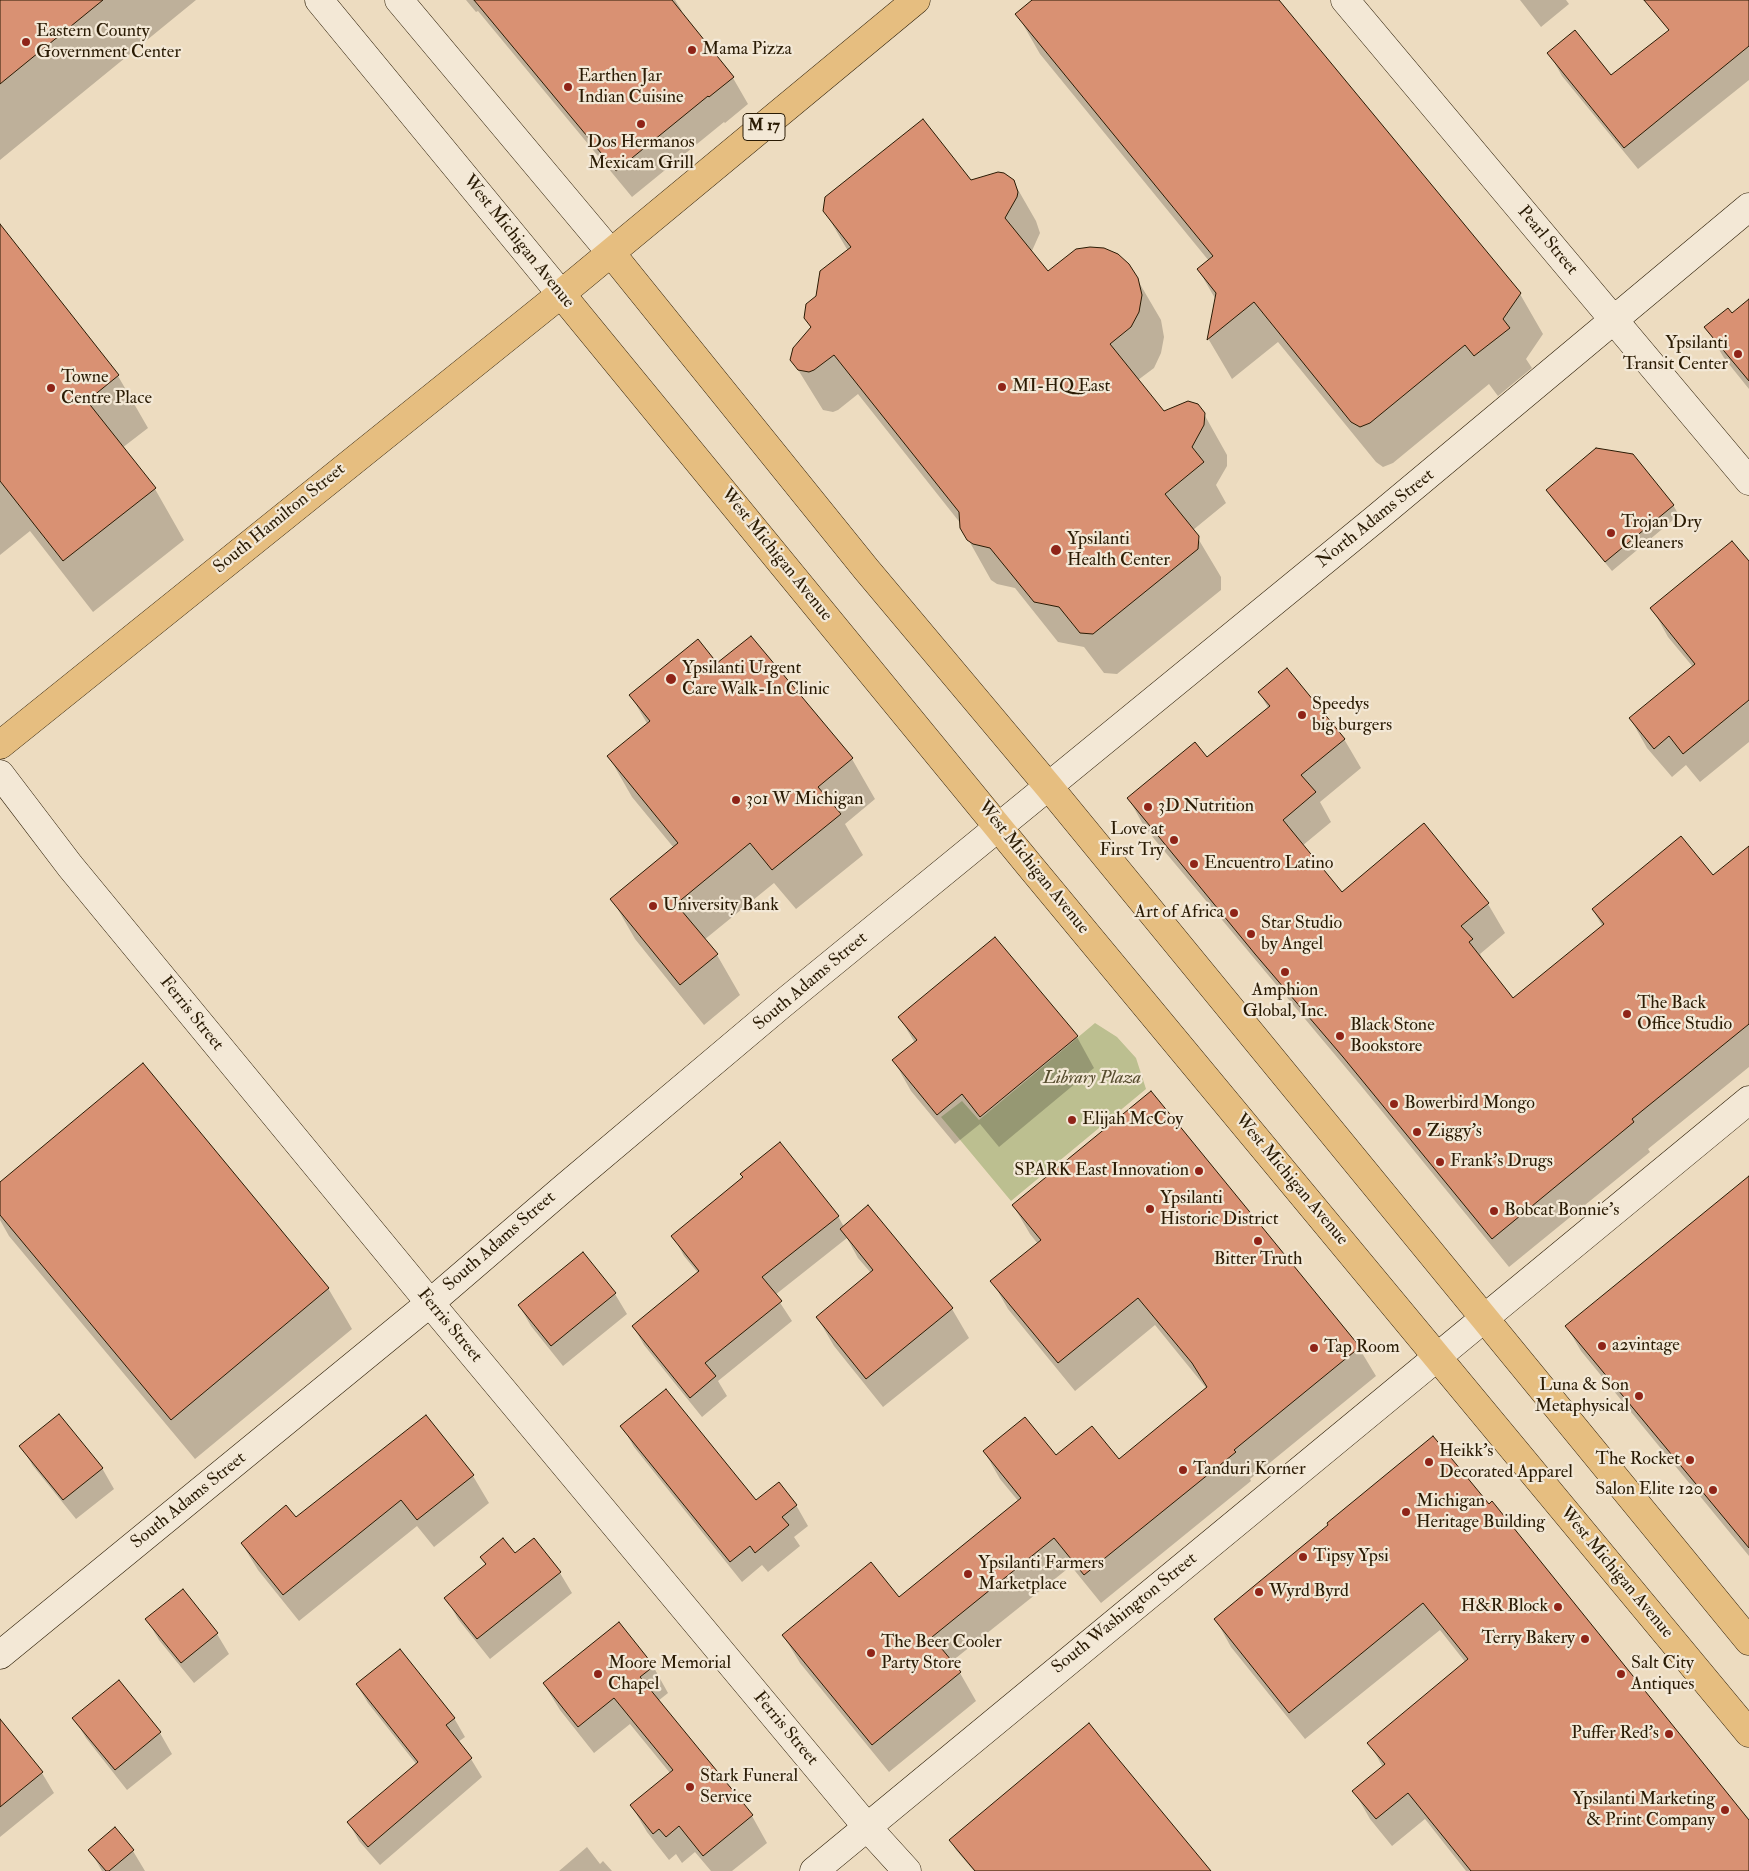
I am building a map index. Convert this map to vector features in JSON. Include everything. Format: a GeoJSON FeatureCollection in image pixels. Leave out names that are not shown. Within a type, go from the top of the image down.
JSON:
{"type":"FeatureCollection","features":[{"type":"Feature","properties":{"kind":"main road","name":"M 17"},"geometry":{"type":"LineString","coordinates":[[611,253],[916,0]]}},
{"type":"Feature","properties":{"kind":"main road","name":"South Hamilton Street"},"geometry":{"type":"LineString","coordinates":[[0,745],[611,253]]}},
{"type":"Feature","properties":{"kind":"main road"},"geometry":{"type":"LineString","coordinates":[[611,253],[866,569],[1049,787],[1749,1641]]}},
{"type":"Feature","properties":{"kind":"main road","name":"West Michigan Avenue"},"geometry":{"type":"LineString","coordinates":[[561,294],[1436,1357],[1749,1733]]}},
{"type":"Feature","properties":{"kind":"street","name":"West Michigan Avenue"},"geometry":{"type":"LineString","coordinates":[[319,0],[561,294]]}},
{"type":"Feature","properties":{"kind":"street"},"geometry":{"type":"LineString","coordinates":[[399,0],[611,253]]}},
{"type":"Feature","properties":{"kind":"street","name":"Pearl Street"},"geometry":{"type":"LineString","coordinates":[[1345,0],[1749,481]]}},
{"type":"Feature","properties":{"kind":"street","name":"North Adams Street"},"geometry":{"type":"LineString","coordinates":[[999,827],[1473,439],[1749,207]]}},
{"type":"Feature","properties":{"kind":"street","name":"Ferris Street"},"geometry":{"type":"LineString","coordinates":[[0,774],[70,866],[430,1303],[867,1827],[907,1871]]}},
{"type":"Feature","properties":{"kind":"street","name":"South Adams Street"},"geometry":{"type":"LineString","coordinates":[[0,1655],[430,1303],[774,1012],[999,827]]}},
{"type":"Feature","properties":{"kind":"street","name":"South Washington Street"},"geometry":{"type":"LineString","coordinates":[[814,1871],[1749,1100]]}},
{"type":"Feature","properties":{"kind":"green space","name":"Library Plaza"},"geometry":{"type":"Polygon","coordinates":[[[1095,1023],[1117,1037],[1136,1058],[1146,1089],[1011,1201],[941,1117],[962,1101],[979,1120],[1095,1023]]]}},
{"type":"Feature","properties":{"kind":"building","name":"Eastern County Government Center"},"geometry":{"type":"Polygon","coordinates":[[[0,0],[103,0],[0,84],[0,0]]]}},
{"type":"Feature","properties":{"kind":"building"},"geometry":{"type":"Polygon","coordinates":[[[474,0],[672,0],[734,77],[616,171],[474,0]]]}},
{"type":"Feature","properties":{"kind":"building"},"geometry":{"type":"Polygon","coordinates":[[[1032,0],[1279,0],[1521,293],[1503,319],[1510,328],[1474,356],[1465,345],[1370,423],[1360,427],[1351,422],[1254,302],[1207,340],[1216,293],[1197,269],[1213,256],[1015,14],[1032,0]]]}},
{"type":"Feature","properties":{"kind":"building"},"geometry":{"type":"Polygon","coordinates":[[[1644,0],[1749,0],[1749,46],[1624,148],[1547,53],[1575,30],[1611,75],[1669,30],[1644,0]]]}},
{"type":"Feature","properties":{"kind":"building","name":"MI-HQ East"},"geometry":{"type":"Polygon","coordinates":[[[923,119],[971,180],[998,172],[1004,173],[1014,180],[1018,192],[1017,197],[1005,218],[1048,271],[1076,249],[1090,247],[1104,248],[1118,254],[1129,264],[1138,278],[1142,295],[1139,312],[1131,327],[1110,344],[1164,411],[1188,401],[1198,404],[1205,413],[1204,425],[1192,447],[1204,462],[1165,494],[1199,536],[1198,549],[1093,634],[1080,633],[1059,607],[1034,602],[990,548],[973,544],[967,540],[960,528],[959,512],[834,355],[809,372],[798,370],[790,360],[793,348],[811,327],[804,318],[806,304],[816,296],[820,271],[851,247],[823,211],[825,197],[923,119]]]}},
{"type":"Feature","properties":{"kind":"building","name":"Towne Centre Place"},"geometry":{"type":"Polygon","coordinates":[[[0,224],[119,375],[87,401],[156,488],[63,561],[0,481],[0,224]]]}},
{"type":"Feature","properties":{"kind":"building","name":"Ypsilanti Transit Center"},"geometry":{"type":"Polygon","coordinates":[[[1749,299],[1749,381],[1704,327],[1728,308],[1732,313],[1749,299]]]}},
{"type":"Feature","properties":{"kind":"building","name":"Trojan Dry Cleaners"},"geometry":{"type":"Polygon","coordinates":[[[1596,448],[1633,454],[1674,505],[1605,562],[1546,490],[1596,448]]]}},
{"type":"Feature","properties":{"kind":"building"},"geometry":{"type":"Polygon","coordinates":[[[1732,541],[1749,561],[1749,700],[1683,754],[1669,736],[1654,749],[1629,718],[1695,664],[1650,608],[1732,541]]]}},
{"type":"Feature","properties":{"kind":"building","name":"301 W Michigan"},"geometry":{"type":"Polygon","coordinates":[[[751,636],[853,758],[818,787],[841,814],[772,870],[750,843],[676,904],[718,954],[680,985],[610,899],[678,843],[607,756],[650,721],[629,695],[698,639],[717,663],[751,636]]]}},
{"type":"Feature","properties":{"kind":"building"},"geometry":{"type":"Polygon","coordinates":[[[1287,668],[1345,739],[1301,775],[1316,792],[1283,820],[1342,892],[1424,823],[1489,903],[1461,926],[1473,939],[1469,942],[1513,998],[1604,924],[1592,909],[1681,836],[1713,875],[1749,846],[1749,1024],[1632,1119],[1634,1122],[1492,1239],[1127,798],[1195,742],[1207,757],[1270,706],[1258,692],[1287,668]]]}},
{"type":"Feature","properties":{"kind":"building"},"geometry":{"type":"Polygon","coordinates":[[[995,937],[1078,1036],[980,1117],[962,1094],[937,1115],[892,1060],[917,1040],[898,1017],[995,937]]]}},
{"type":"Feature","properties":{"kind":"building"},"geometry":{"type":"Polygon","coordinates":[[[143,1063],[329,1288],[171,1420],[0,1215],[0,1182],[143,1063]]]}},
{"type":"Feature","properties":{"kind":"building"},"geometry":{"type":"Polygon","coordinates":[[[1151,1091],[1360,1347],[1234,1450],[1236,1452],[1084,1575],[1054,1538],[932,1637],[961,1672],[872,1745],[782,1635],[871,1562],[899,1597],[1021,1498],[983,1451],[1025,1417],[1056,1455],[1092,1426],[1119,1459],[1207,1387],[1192,1363],[1138,1298],[1058,1363],[990,1281],[1041,1240],[1012,1205],[1151,1091]]]}},
{"type":"Feature","properties":{"kind":"building"},"geometry":{"type":"Polygon","coordinates":[[[780,1142],[839,1216],[762,1277],[782,1301],[705,1363],[716,1376],[690,1398],[632,1326],[699,1271],[671,1236],[743,1177],[740,1174],[780,1142]]]}},
{"type":"Feature","properties":{"kind":"building"},"geometry":{"type":"Polygon","coordinates":[[[1749,1176],[1749,1548],[1565,1326],[1749,1176]]]}},
{"type":"Feature","properties":{"kind":"building"},"geometry":{"type":"Polygon","coordinates":[[[868,1205],[953,1308],[866,1379],[816,1317],[873,1270],[840,1229],[868,1205]]]}},
{"type":"Feature","properties":{"kind":"building"},"geometry":{"type":"Polygon","coordinates":[[[583,1252],[616,1293],[551,1346],[518,1305],[583,1252]]]}},
{"type":"Feature","properties":{"kind":"building"},"geometry":{"type":"Polygon","coordinates":[[[666,1389],[756,1500],[779,1482],[797,1505],[782,1517],[789,1525],[755,1553],[750,1546],[730,1562],[620,1426],[666,1389]]]}},
{"type":"Feature","properties":{"kind":"building"},"geometry":{"type":"Polygon","coordinates":[[[59,1414],[103,1468],[63,1500],[19,1446],[59,1414]]]}},
{"type":"Feature","properties":{"kind":"building"},"geometry":{"type":"Polygon","coordinates":[[[426,1415],[474,1475],[417,1520],[401,1500],[283,1595],[241,1543],[286,1505],[296,1517],[426,1415]]]}},
{"type":"Feature","properties":{"kind":"building"},"geometry":{"type":"Polygon","coordinates":[[[1433,1436],[1489,1504],[1492,1501],[1749,1820],[1749,1871],[1471,1871],[1408,1793],[1376,1819],[1352,1791],[1385,1764],[1367,1743],[1468,1659],[1423,1603],[1289,1713],[1214,1619],[1433,1436]]]}},
{"type":"Feature","properties":{"kind":"building"},"geometry":{"type":"Polygon","coordinates":[[[503,1538],[515,1553],[534,1538],[561,1572],[477,1639],[444,1598],[486,1564],[480,1557],[503,1538]]]}},
{"type":"Feature","properties":{"kind":"building"},"geometry":{"type":"Polygon","coordinates":[[[183,1589],[218,1633],[181,1663],[145,1619],[183,1589]]]}},
{"type":"Feature","properties":{"kind":"building"},"geometry":{"type":"Polygon","coordinates":[[[619,1622],[654,1666],[640,1677],[753,1815],[703,1856],[679,1826],[666,1837],[659,1829],[653,1834],[630,1805],[673,1770],[614,1698],[578,1727],[543,1683],[619,1622]]]}},
{"type":"Feature","properties":{"kind":"building"},"geometry":{"type":"Polygon","coordinates":[[[400,1649],[455,1718],[446,1725],[472,1758],[368,1847],[347,1822],[418,1762],[356,1684],[400,1649]]]}},
{"type":"Feature","properties":{"kind":"building"},"geometry":{"type":"Polygon","coordinates":[[[119,1680],[161,1732],[115,1770],[72,1718],[119,1680]]]}},
{"type":"Feature","properties":{"kind":"building"},"geometry":{"type":"Polygon","coordinates":[[[0,1719],[43,1772],[0,1807],[0,1719]]]}},
{"type":"Feature","properties":{"kind":"building"},"geometry":{"type":"Polygon","coordinates":[[[1089,1723],[1211,1871],[975,1871],[949,1840],[1089,1723]]]}},
{"type":"Feature","properties":{"kind":"building"},"geometry":{"type":"Polygon","coordinates":[[[115,1827],[134,1850],[109,1871],[106,1871],[88,1850],[115,1827]]]}},
{"type":"Feature","properties":{"kind":"place","name":"Eastern County Government Center"},"geometry":{"type":"Point","coordinates":[26,42]}},
{"type":"Feature","properties":{"kind":"place","name":"Mama Pizza"},"geometry":{"type":"Point","coordinates":[692,50]}},
{"type":"Feature","properties":{"kind":"place","name":"Earthen Jar Indian Cuisine"},"geometry":{"type":"Point","coordinates":[568,87]}},
{"type":"Feature","properties":{"kind":"place","name":"Dos Hermanos Mexicam Grill"},"geometry":{"type":"Point","coordinates":[641,124]}},
{"type":"Feature","properties":{"kind":"place","name":"Ypsilanti Transit Center"},"geometry":{"type":"Point","coordinates":[1738,354]}},
{"type":"Feature","properties":{"kind":"place","name":"MI-HQ East"},"geometry":{"type":"Point","coordinates":[1002,387]}},
{"type":"Feature","properties":{"kind":"place","name":"Towne Centre Place"},"geometry":{"type":"Point","coordinates":[51,388]}},
{"type":"Feature","properties":{"kind":"place","name":"Trojan Dry Cleaners"},"geometry":{"type":"Point","coordinates":[1611,533]}},
{"type":"Feature","properties":{"kind":"place","name":"Ypsilanti Health Center"},"geometry":{"type":"Point","coordinates":[1056,550]}},
{"type":"Feature","properties":{"kind":"place","name":"Ypsilanti Urgent Care Walk-In Clinic"},"geometry":{"type":"Point","coordinates":[671,679]}},
{"type":"Feature","properties":{"kind":"place","name":"Speedys big burgers"},"geometry":{"type":"Point","coordinates":[1302,715]}},
{"type":"Feature","properties":{"kind":"place","name":"301 W Michigan"},"geometry":{"type":"Point","coordinates":[736,800]}},
{"type":"Feature","properties":{"kind":"place","name":"3D Nutrition"},"geometry":{"type":"Point","coordinates":[1148,807]}},
{"type":"Feature","properties":{"kind":"place","name":"Love at First Try"},"geometry":{"type":"Point","coordinates":[1174,840]}},
{"type":"Feature","properties":{"kind":"place","name":"Encuentro Latino"},"geometry":{"type":"Point","coordinates":[1194,864]}},
{"type":"Feature","properties":{"kind":"place","name":"University Bank"},"geometry":{"type":"Point","coordinates":[653,906]}},
{"type":"Feature","properties":{"kind":"place","name":"Art of Africa"},"geometry":{"type":"Point","coordinates":[1234,913]}},
{"type":"Feature","properties":{"kind":"place","name":"Star Studio by Angel"},"geometry":{"type":"Point","coordinates":[1251,934]}},
{"type":"Feature","properties":{"kind":"place","name":"Amphion Global, Inc."},"geometry":{"type":"Point","coordinates":[1285,972]}},
{"type":"Feature","properties":{"kind":"place","name":"The Back Office Studio"},"geometry":{"type":"Point","coordinates":[1627,1014]}},
{"type":"Feature","properties":{"kind":"place","name":"Black Stone Bookstore"},"geometry":{"type":"Point","coordinates":[1340,1036]}},
{"type":"Feature","properties":{"kind":"place","name":"Bowerbird Mongo"},"geometry":{"type":"Point","coordinates":[1394,1104]}},
{"type":"Feature","properties":{"kind":"place","name":"Elijah McCoy"},"geometry":{"type":"Point","coordinates":[1072,1120]}},
{"type":"Feature","properties":{"kind":"place","name":"Ziggy's"},"geometry":{"type":"Point","coordinates":[1417,1132]}},
{"type":"Feature","properties":{"kind":"place","name":"Frank's Drugs"},"geometry":{"type":"Point","coordinates":[1440,1162]}},
{"type":"Feature","properties":{"kind":"place","name":"SPARK East Innovation"},"geometry":{"type":"Point","coordinates":[1199,1171]}},
{"type":"Feature","properties":{"kind":"place","name":"Ypsilanti Historic District"},"geometry":{"type":"Point","coordinates":[1150,1209]}},
{"type":"Feature","properties":{"kind":"place","name":"Bobcat Bonnie's"},"geometry":{"type":"Point","coordinates":[1494,1211]}},
{"type":"Feature","properties":{"kind":"place","name":"Bitter Truth"},"geometry":{"type":"Point","coordinates":[1258,1241]}},
{"type":"Feature","properties":{"kind":"place","name":"a2vintage"},"geometry":{"type":"Point","coordinates":[1602,1346]}},
{"type":"Feature","properties":{"kind":"place","name":"Tap Room"},"geometry":{"type":"Point","coordinates":[1314,1348]}},
{"type":"Feature","properties":{"kind":"place","name":"Luna & Son Metaphysical"},"geometry":{"type":"Point","coordinates":[1639,1396]}},
{"type":"Feature","properties":{"kind":"place","name":"The Rocket"},"geometry":{"type":"Point","coordinates":[1690,1460]}},
{"type":"Feature","properties":{"kind":"place","name":"Heikk's Decorated Apparel"},"geometry":{"type":"Point","coordinates":[1429,1462]}},
{"type":"Feature","properties":{"kind":"place","name":"Tanduri Korner"},"geometry":{"type":"Point","coordinates":[1183,1470]}},
{"type":"Feature","properties":{"kind":"place","name":"Salon Elite 120"},"geometry":{"type":"Point","coordinates":[1713,1490]}},
{"type":"Feature","properties":{"kind":"place","name":"Michigan Heritage Building"},"geometry":{"type":"Point","coordinates":[1406,1512]}},
{"type":"Feature","properties":{"kind":"place","name":"Tipsy Ypsi"},"geometry":{"type":"Point","coordinates":[1303,1557]}},
{"type":"Feature","properties":{"kind":"place","name":"Ypsilanti Farmers Marketplace"},"geometry":{"type":"Point","coordinates":[968,1574]}},
{"type":"Feature","properties":{"kind":"place","name":"Wyrd Byrd"},"geometry":{"type":"Point","coordinates":[1259,1592]}},
{"type":"Feature","properties":{"kind":"place","name":"H&R Block"},"geometry":{"type":"Point","coordinates":[1558,1607]}},
{"type":"Feature","properties":{"kind":"place","name":"Terry Bakery"},"geometry":{"type":"Point","coordinates":[1585,1639]}},
{"type":"Feature","properties":{"kind":"place","name":"The Beer Cooler Party Store"},"geometry":{"type":"Point","coordinates":[871,1653]}},
{"type":"Feature","properties":{"kind":"place","name":"Moore Memorial Chapel"},"geometry":{"type":"Point","coordinates":[598,1674]}},
{"type":"Feature","properties":{"kind":"place","name":"Salt City Antiques"},"geometry":{"type":"Point","coordinates":[1621,1674]}},
{"type":"Feature","properties":{"kind":"place","name":"Puffer Red's"},"geometry":{"type":"Point","coordinates":[1669,1734]}},
{"type":"Feature","properties":{"kind":"place","name":"Stark Funeral Service"},"geometry":{"type":"Point","coordinates":[690,1787]}},
{"type":"Feature","properties":{"kind":"place","name":"Ypsilanti Marketing & Print Company"},"geometry":{"type":"Point","coordinates":[1725,1810]}}]}
